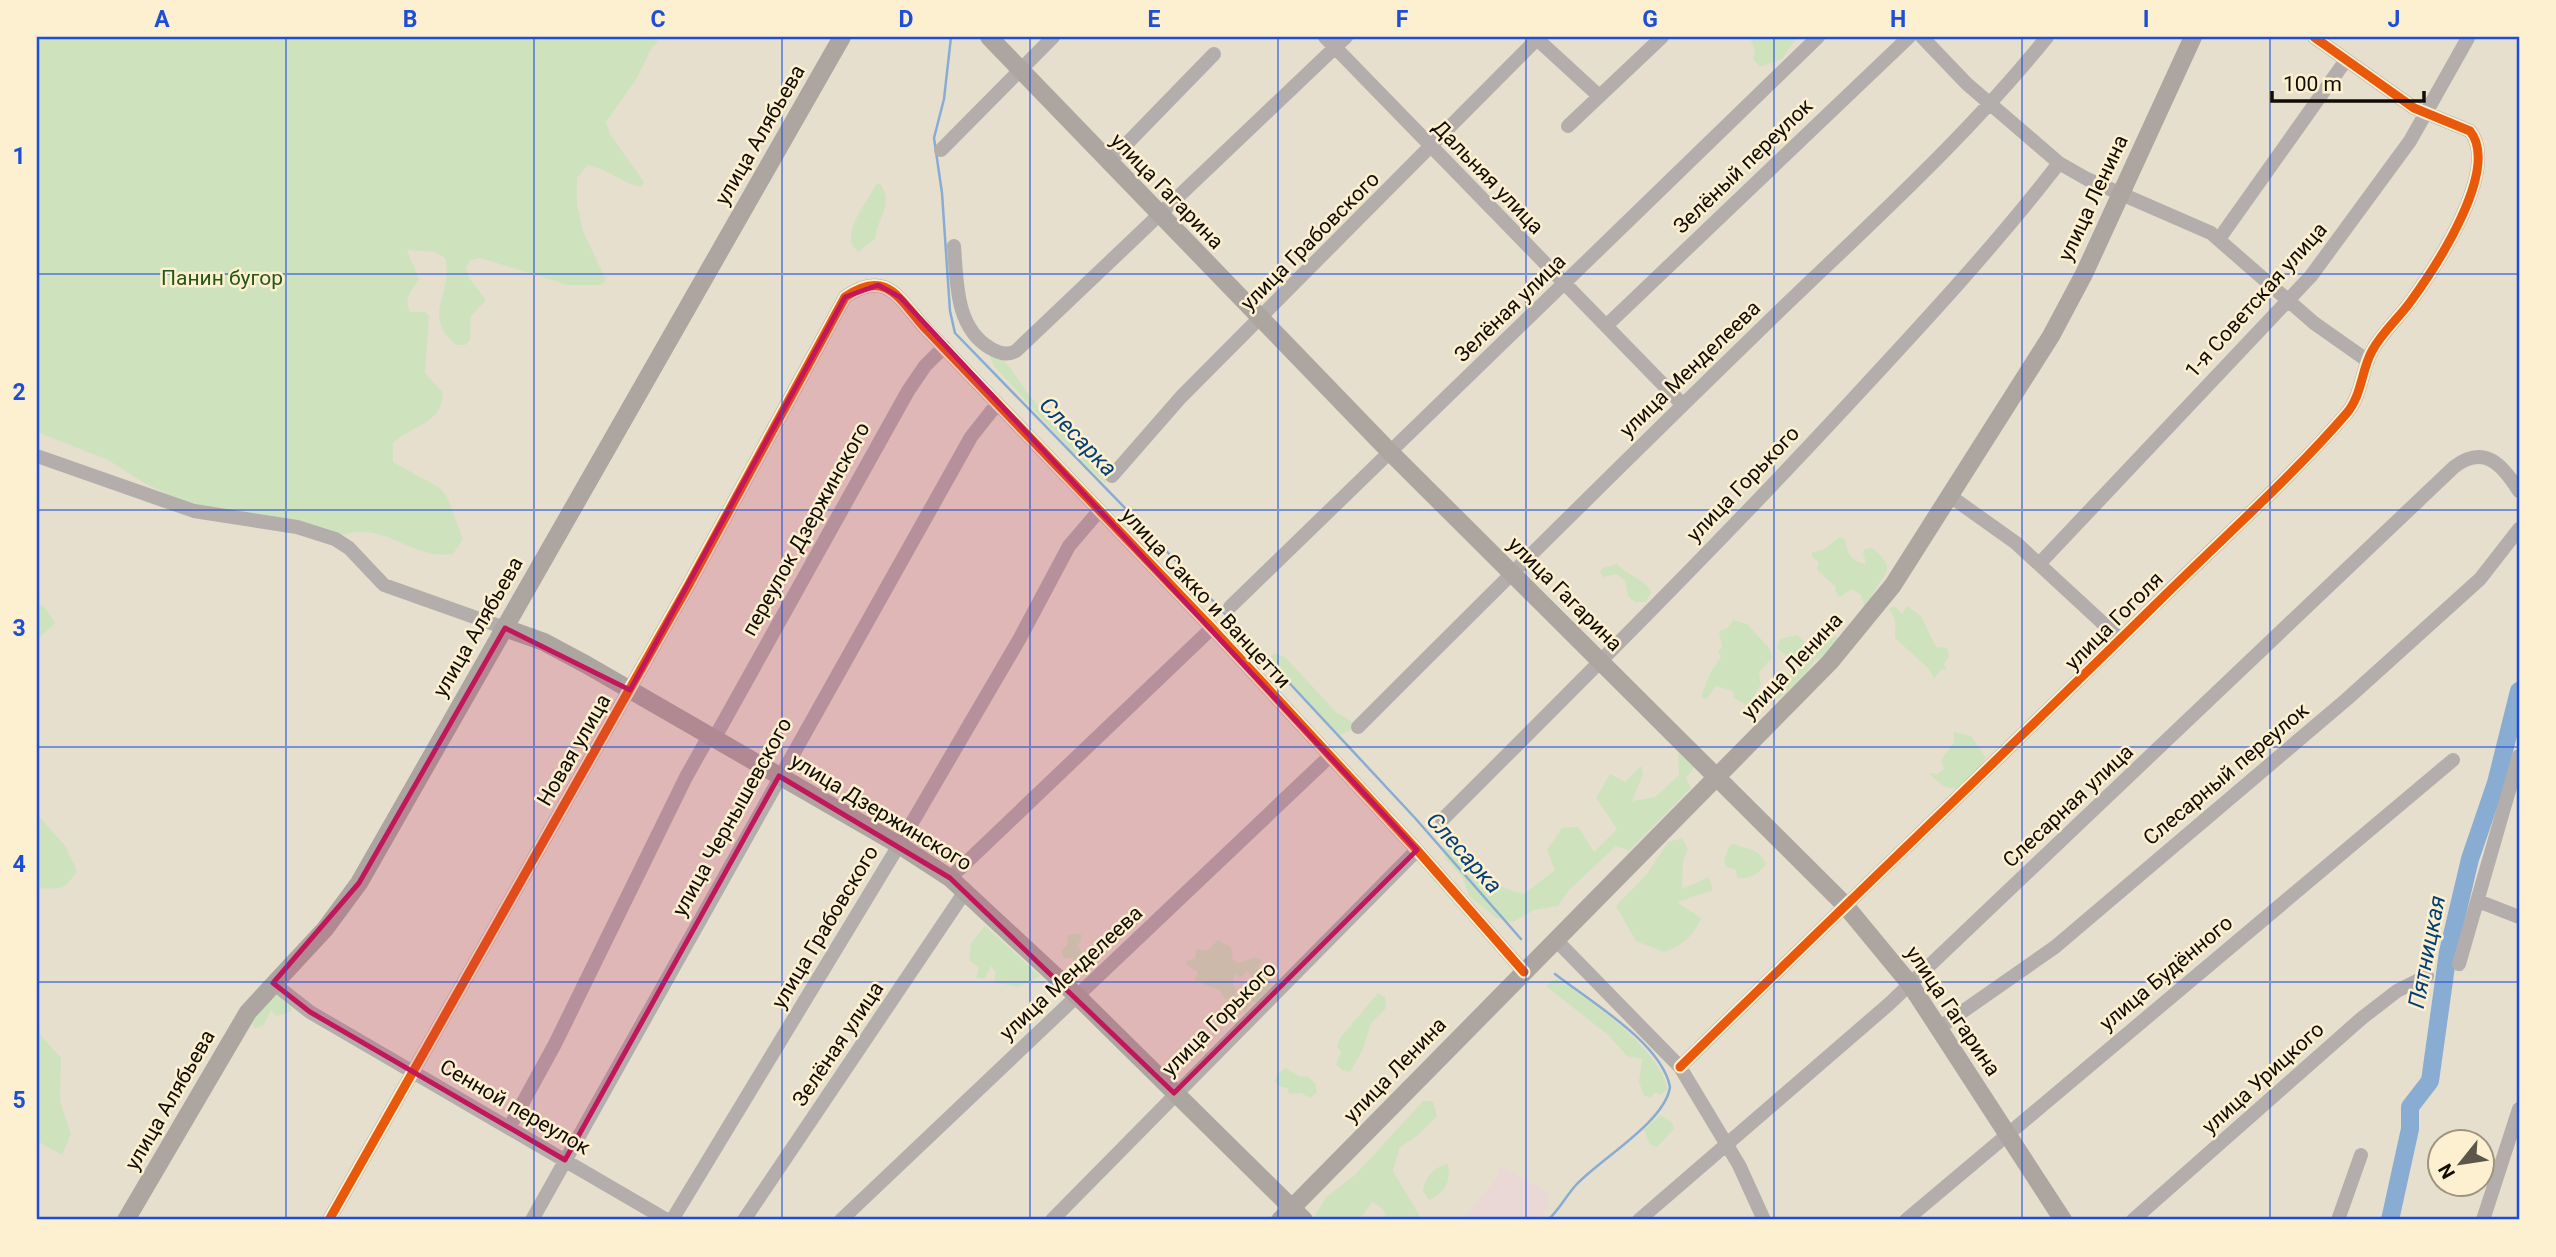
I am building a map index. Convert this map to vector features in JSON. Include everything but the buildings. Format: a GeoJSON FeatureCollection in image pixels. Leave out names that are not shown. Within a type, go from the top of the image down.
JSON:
{"type":"FeatureCollection","features":[{"type":"Feature","properties":{"kind":"main road","name":"улица Алябьева"},"geometry":{"type":"LineString","coordinates":[[126,1220],[238,1028],[274,983],[326,929],[359,883],[842,37]]}},
{"type":"Feature","properties":{"kind":"main road","name":"улица Гагарина"},"geometry":{"type":"LineString","coordinates":[[989,37],[1391,453],[1844,904],[1910,984],[2063,1220]]}},
{"type":"Feature","properties":{"kind":"main road","name":"улица Ленина"},"geometry":{"type":"LineString","coordinates":[[1292,1216],[1524,972],[1845,646],[1893,585],[2051,336],[2193,37]]}},
{"type":"Feature","properties":{"kind":"main road","name":"улица Дзержинского"},"geometry":{"type":"LineString","coordinates":[[505,628],[544,642],[899,845],[950,877],[1077,996],[1292,1216]]}},
{"type":"Feature","properties":{"kind":"street"},"geometry":{"type":"LineString","coordinates":[[941,150],[1053,37]]}},
{"type":"Feature","properties":{"kind":"street"},"geometry":{"type":"LineString","coordinates":[[954,246],[960,299],[967,324],[978,339],[1005,354],[1022,348],[1159,215],[1330,42],[1346,37]]}},
{"type":"Feature","properties":{"kind":"street"},"geometry":{"type":"LineString","coordinates":[[1568,126],[1662,37]]}},
{"type":"Feature","properties":{"kind":"street","name":"Зелёная улица"},"geometry":{"type":"LineString","coordinates":[[1230,607],[1818,37]]}},
{"type":"Feature","properties":{"kind":"street","name":"Зелёный переулок"},"geometry":{"type":"LineString","coordinates":[[1606,326],[1909,37]]}},
{"type":"Feature","properties":{"kind":"street"},"geometry":{"type":"LineString","coordinates":[[1922,37],[1989,104],[2059,163],[2087,179],[2201,227],[2219,239],[2343,346],[2368,361]]}},
{"type":"Feature","properties":{"kind":"street","name":"улица Менделеева"},"geometry":{"type":"LineString","coordinates":[[1358,727],[1989,104],[2047,37]]}},
{"type":"Feature","properties":{"kind":"street"},"geometry":{"type":"LineString","coordinates":[[2314,37],[2423,114]]}},
{"type":"Feature","properties":{"kind":"street"},"geometry":{"type":"LineString","coordinates":[[1538,38],[1598,95]]}},
{"type":"Feature","properties":{"kind":"street","name":"улица Грабовского"},"geometry":{"type":"LineString","coordinates":[[1112,476],[1153,426],[1538,38]]}},
{"type":"Feature","properties":{"kind":"street","name":"1-я Советская улица"},"geometry":{"type":"LineString","coordinates":[[2040,563],[2288,301],[2365,205],[2410,141],[2468,38]]}},
{"type":"Feature","properties":{"kind":"street","name":"Дальняя улица"},"geometry":{"type":"LineString","coordinates":[[1330,42],[1430,149],[1683,405]]}},
{"type":"Feature","properties":{"kind":"street"},"geometry":{"type":"LineString","coordinates":[[1108,163],[1214,54]]}},
{"type":"Feature","properties":{"kind":"street"},"geometry":{"type":"LineString","coordinates":[[2219,239],[2346,60]]}},
{"type":"Feature","properties":{"kind":"street","name":"улица Гоголя"},"geometry":{"type":"LineString","coordinates":[[1680,1067],[1844,904],[1920,835],[2120,639],[2348,412],[2358,396],[2375,346],[2413,298],[2459,223],[2476,172],[2478,149],[2475,139],[2463,128],[2423,114]]}},
{"type":"Feature","properties":{"kind":"street","name":"улица Горького"},"geometry":{"type":"LineString","coordinates":[[1442,820],[1767,491],[1935,311],[1998,240],[2059,163]]}},
{"type":"Feature","properties":{"kind":"street","name":"улица Сакко и Ванцетти"},"geometry":{"type":"LineString","coordinates":[[845,297],[868,285],[891,289],[1212,628],[1417,850],[1524,972]]}},
{"type":"Feature","properties":{"kind":"street","name":"Новая улица"},"geometry":{"type":"LineString","coordinates":[[329,1220],[629,690],[845,297]]}},
{"type":"Feature","properties":{"kind":"street","name":"переулок Дзержинского"},"geometry":{"type":"LineString","coordinates":[[509,1128],[543,1067],[686,777],[712,737],[904,397],[925,366],[944,347]]}},
{"type":"Feature","properties":{"kind":"street","name":"улица Чернышевского"},"geometry":{"type":"LineString","coordinates":[[532,1220],[971,437],[998,404]]}},
{"type":"Feature","properties":{"kind":"street"},"geometry":{"type":"LineString","coordinates":[[37,456],[194,511],[298,527],[335,539],[349,548],[384,584],[505,628]]}},
{"type":"Feature","properties":{"kind":"street","name":"Слесарная улица"},"geometry":{"type":"LineString","coordinates":[[1639,1220],[1910,984],[2454,467],[2474,456],[2488,458],[2519,491]]}},
{"type":"Feature","properties":{"kind":"street"},"geometry":{"type":"LineString","coordinates":[[1950,496],[2040,563],[2120,639]]}},
{"type":"Feature","properties":{"kind":"street","name":"улица Грабовского"},"geometry":{"type":"LineString","coordinates":[[670,1220],[899,845],[1020,638],[1069,546],[1099,511]]}},
{"type":"Feature","properties":{"kind":"street","name":"Слесарный переулок"},"geometry":{"type":"LineString","coordinates":[[1939,1028],[2055,947],[2347,699],[2480,579],[2519,529]]}},
{"type":"Feature","properties":{"kind":"street"},"geometry":{"type":"LineString","coordinates":[[950,877],[1212,628]]}},
{"type":"Feature","properties":{"kind":"street"},"geometry":{"type":"LineString","coordinates":[[2459,964],[2519,756]]}},
{"type":"Feature","properties":{"kind":"street","name":"улица Менделеева"},"geometry":{"type":"LineString","coordinates":[[841,1220],[1330,757]]}},
{"type":"Feature","properties":{"kind":"street","name":"улица Будённого"},"geometry":{"type":"LineString","coordinates":[[1906,1220],[2454,760]]}},
{"type":"Feature","properties":{"kind":"street","name":"улица Горького"},"geometry":{"type":"LineString","coordinates":[[1052,1220],[1174,1093],[1417,850]]}},
{"type":"Feature","properties":{"kind":"street","name":"Зелёная улица"},"geometry":{"type":"LineString","coordinates":[[744,1220],[966,890]]}},
{"type":"Feature","properties":{"kind":"street"},"geometry":{"type":"LineString","coordinates":[[2478,901],[2519,917]]}},
{"type":"Feature","properties":{"kind":"street"},"geometry":{"type":"LineString","coordinates":[[1556,940],[1680,1067],[1726,1142],[1764,1220]]}},
{"type":"Feature","properties":{"kind":"street","name":"улица Урицкого"},"geometry":{"type":"LineString","coordinates":[[2133,1220],[2362,1017],[2397,991],[2427,976]]}},
{"type":"Feature","properties":{"kind":"street","name":"Сенной переулок"},"geometry":{"type":"LineString","coordinates":[[274,983],[310,1012],[670,1220]]}},
{"type":"Feature","properties":{"kind":"street"},"geometry":{"type":"LineString","coordinates":[[2483,1220],[2519,1109]]}},
{"type":"Feature","properties":{"kind":"street"},"geometry":{"type":"LineString","coordinates":[[2338,1220],[2361,1155]]}},
{"type":"Feature","properties":{"kind":"highlighted area"},"geometry":{"type":"Polygon","coordinates":[[[878,285],[900,297],[1417,850],[1174,1093],[950,878],[779,776],[565,1160],[310,1012],[273,983],[359,883],[505,628],[630,690],[845,297],[878,285]]]}},
{"type":"Feature","properties":{"kind":"shaded area"},"geometry":{"type":"Polygon","coordinates":[[[1501,1167],[1548,1192],[1548,1209],[1536,1220],[1462,1220],[1494,1182],[1501,1167]]]}},
{"type":"Feature","properties":{"kind":"green space","name":"Панин бугор"},"geometry":{"type":"Polygon","coordinates":[[[37,37],[654,37],[658,42],[652,47],[637,78],[606,122],[610,134],[644,182],[641,187],[634,185],[588,165],[577,178],[577,204],[583,231],[606,280],[601,285],[568,285],[480,258],[471,260],[466,267],[469,278],[486,300],[471,316],[470,340],[465,345],[457,345],[446,335],[440,324],[440,303],[447,270],[445,258],[435,252],[407,250],[419,279],[409,295],[408,307],[410,312],[425,312],[429,316],[425,373],[443,393],[441,403],[432,418],[393,443],[393,462],[440,488],[447,497],[463,539],[453,554],[424,552],[370,533],[355,532],[339,536],[191,505],[144,483],[108,460],[37,432],[37,37]]]}},
{"type":"Feature","properties":{"kind":"green space"},"geometry":{"type":"Polygon","coordinates":[[[1753,37],[1797,37],[1782,59],[1760,67],[1753,59],[1753,37]]]}},
{"type":"Feature","properties":{"kind":"green space"},"geometry":{"type":"Polygon","coordinates":[[[876,184],[880,184],[884,191],[886,204],[875,239],[858,252],[851,243],[851,234],[859,212],[876,184]]]}},
{"type":"Feature","properties":{"kind":"green space"},"geometry":{"type":"Polygon","coordinates":[[[989,354],[1008,365],[1037,404],[1089,456],[1094,468],[1105,471],[1108,477],[1105,483],[1076,456],[994,366],[989,354]]]}},
{"type":"Feature","properties":{"kind":"green space"},"geometry":{"type":"Polygon","coordinates":[[[1840,537],[1845,540],[1849,553],[1857,561],[1866,564],[1863,553],[1865,549],[1872,548],[1887,565],[1885,574],[1865,607],[1861,595],[1852,589],[1840,597],[1835,591],[1836,587],[1817,570],[1819,562],[1812,557],[1812,552],[1823,550],[1840,537]]]}},
{"type":"Feature","properties":{"kind":"green space"},"geometry":{"type":"Polygon","coordinates":[[[1617,564],[1648,588],[1651,592],[1646,602],[1635,602],[1628,596],[1625,580],[1616,574],[1603,577],[1600,573],[1602,568],[1617,564]]]}},
{"type":"Feature","properties":{"kind":"green space"},"geometry":{"type":"Polygon","coordinates":[[[37,605],[43,605],[55,623],[37,640],[37,605]]]}},
{"type":"Feature","properties":{"kind":"green space"},"geometry":{"type":"Polygon","coordinates":[[[1907,606],[1921,616],[1936,647],[1947,648],[1949,656],[1944,664],[1947,669],[1941,670],[1934,679],[1929,669],[1895,638],[1895,620],[1889,608],[1896,607],[1902,614],[1907,606]]]}},
{"type":"Feature","properties":{"kind":"green space"},"geometry":{"type":"Polygon","coordinates":[[[1733,620],[1747,624],[1770,649],[1772,658],[1759,672],[1761,684],[1748,706],[1734,698],[1733,691],[1716,686],[1707,699],[1701,697],[1710,673],[1721,657],[1718,652],[1722,647],[1719,631],[1728,628],[1733,620]]]}},
{"type":"Feature","properties":{"kind":"green space"},"geometry":{"type":"Polygon","coordinates":[[[1797,635],[1805,642],[1803,651],[1808,653],[1819,649],[1826,638],[1836,636],[1839,641],[1827,657],[1815,659],[1806,674],[1779,699],[1774,696],[1772,686],[1789,674],[1791,667],[1785,664],[1787,656],[1777,648],[1780,639],[1797,635]]]}},
{"type":"Feature","properties":{"kind":"green space"},"geometry":{"type":"Polygon","coordinates":[[[1274,653],[1285,657],[1336,712],[1354,723],[1351,730],[1340,735],[1272,663],[1271,656],[1274,653]]]}},
{"type":"Feature","properties":{"kind":"green space"},"geometry":{"type":"Polygon","coordinates":[[[1954,732],[1971,736],[1986,758],[1966,782],[1953,788],[1938,782],[1929,773],[1938,774],[1944,769],[1941,760],[1954,742],[1954,732]]]}},
{"type":"Feature","properties":{"kind":"green space"},"geometry":{"type":"Polygon","coordinates":[[[1678,752],[1694,767],[1686,778],[1691,788],[1629,851],[1616,846],[1569,890],[1558,906],[1534,910],[1513,922],[1496,918],[1469,896],[1463,878],[1445,858],[1443,842],[1482,864],[1504,888],[1524,894],[1555,870],[1547,850],[1562,828],[1578,827],[1594,852],[1617,829],[1596,798],[1610,774],[1625,782],[1641,766],[1643,774],[1632,801],[1655,797],[1679,775],[1678,752]]]}},
{"type":"Feature","properties":{"kind":"green space"},"geometry":{"type":"Polygon","coordinates":[[[37,814],[66,847],[77,871],[68,883],[60,888],[37,889],[37,814]]]}},
{"type":"Feature","properties":{"kind":"green space"},"geometry":{"type":"Polygon","coordinates":[[[1682,838],[1688,849],[1683,861],[1682,889],[1709,877],[1713,890],[1677,902],[1701,918],[1687,940],[1664,952],[1636,941],[1616,906],[1646,875],[1668,842],[1682,838]]]}},
{"type":"Feature","properties":{"kind":"green space"},"geometry":{"type":"Polygon","coordinates":[[[1735,844],[1755,851],[1766,864],[1753,876],[1737,878],[1736,870],[1726,867],[1724,860],[1730,845],[1735,844]]]}},
{"type":"Feature","properties":{"kind":"green space"},"geometry":{"type":"Polygon","coordinates":[[[985,926],[1040,976],[1018,987],[994,982],[996,972],[991,966],[984,979],[976,977],[979,968],[969,960],[971,943],[985,926]]]}},
{"type":"Feature","properties":{"kind":"green space"},"geometry":{"type":"Polygon","coordinates":[[[1081,934],[1081,941],[1077,945],[1084,956],[1083,967],[1074,965],[1072,958],[1064,958],[1061,951],[1068,944],[1067,935],[1081,934]]]}},
{"type":"Feature","properties":{"kind":"green space"},"geometry":{"type":"Polygon","coordinates":[[[1218,940],[1231,947],[1233,960],[1239,963],[1255,957],[1262,960],[1258,968],[1261,975],[1268,972],[1272,987],[1257,1002],[1251,1002],[1246,1012],[1240,1008],[1239,1001],[1253,992],[1257,984],[1254,979],[1248,983],[1251,975],[1247,971],[1240,978],[1237,974],[1234,977],[1233,985],[1237,990],[1232,999],[1225,999],[1219,990],[1194,980],[1198,972],[1186,965],[1187,960],[1195,959],[1196,949],[1207,951],[1218,940]]]}},
{"type":"Feature","properties":{"kind":"green space"},"geometry":{"type":"Polygon","coordinates":[[[1556,979],[1604,1012],[1639,1044],[1663,1076],[1667,1090],[1660,1095],[1655,1092],[1652,1097],[1644,1096],[1639,1082],[1642,1059],[1627,1056],[1608,1035],[1546,986],[1556,979]]]}},
{"type":"Feature","properties":{"kind":"green space"},"geometry":{"type":"Polygon","coordinates":[[[1378,993],[1385,997],[1386,1008],[1371,1023],[1363,1049],[1350,1072],[1342,1070],[1336,1064],[1341,1052],[1337,1047],[1340,1038],[1378,993]]]}},
{"type":"Feature","properties":{"kind":"green space"},"geometry":{"type":"Polygon","coordinates":[[[275,994],[292,1007],[291,1012],[276,1016],[271,1010],[263,1026],[255,1028],[251,1022],[275,994]]]}},
{"type":"Feature","properties":{"kind":"green space"},"geometry":{"type":"Polygon","coordinates":[[[37,1031],[61,1058],[60,1101],[71,1134],[62,1155],[37,1141],[37,1031]]]}},
{"type":"Feature","properties":{"kind":"green space"},"geometry":{"type":"Polygon","coordinates":[[[1286,1068],[1301,1077],[1307,1076],[1315,1083],[1317,1092],[1310,1098],[1301,1093],[1289,1094],[1287,1088],[1279,1086],[1275,1081],[1277,1074],[1286,1068]]]}},
{"type":"Feature","properties":{"kind":"green space"},"geometry":{"type":"Polygon","coordinates":[[[1423,1101],[1433,1101],[1437,1116],[1417,1136],[1400,1147],[1393,1171],[1422,1220],[1387,1220],[1383,1209],[1372,1202],[1359,1220],[1320,1220],[1315,1215],[1326,1197],[1355,1175],[1423,1101]]]}},
{"type":"Feature","properties":{"kind":"green space"},"geometry":{"type":"Polygon","coordinates":[[[1660,1115],[1672,1122],[1674,1129],[1657,1147],[1650,1145],[1644,1130],[1660,1115]]]}},
{"type":"Feature","properties":{"kind":"green space"},"geometry":{"type":"Polygon","coordinates":[[[1448,1164],[1446,1186],[1440,1194],[1429,1200],[1423,1191],[1428,1176],[1448,1164]]]}},
{"type":"Feature","properties":{"kind":"waterway","name":"Слесарка"},"geometry":{"type":"LineString","coordinates":[[951,37],[944,99],[934,138],[942,193],[950,311],[955,333],[1159,543],[1415,818],[1521,939]]}},
{"type":"Feature","properties":{"kind":"waterway","name":"Пятницкая"},"geometry":{"type":"LineString","coordinates":[[2390,1220],[2410,1129],[2410,1107],[2430,1081],[2448,952],[2470,859],[2496,783],[2519,691]]}},
{"type":"Feature","properties":{"kind":"waterway","name":"Слесарка"},"geometry":{"type":"LineString","coordinates":[[1548,1220],[1576,1185],[1657,1113],[1666,1100],[1670,1087],[1664,1071],[1639,1039],[1555,974]]}},
{"type":"Feature","properties":{"kind":"cycle path"},"geometry":{"type":"LineString","coordinates":[[1680,1067],[2276,488],[2351,407],[2372,351],[2422,286],[2461,218],[2477,169],[2477,148],[2470,131],[2414,108],[2314,37]]}},
{"type":"Feature","properties":{"kind":"cycle path"},"geometry":{"type":"LineString","coordinates":[[329,1220],[688,586],[845,297],[859,289],[872,286],[882,286],[899,298],[1212,628],[1417,850],[1524,972]]}}]}
